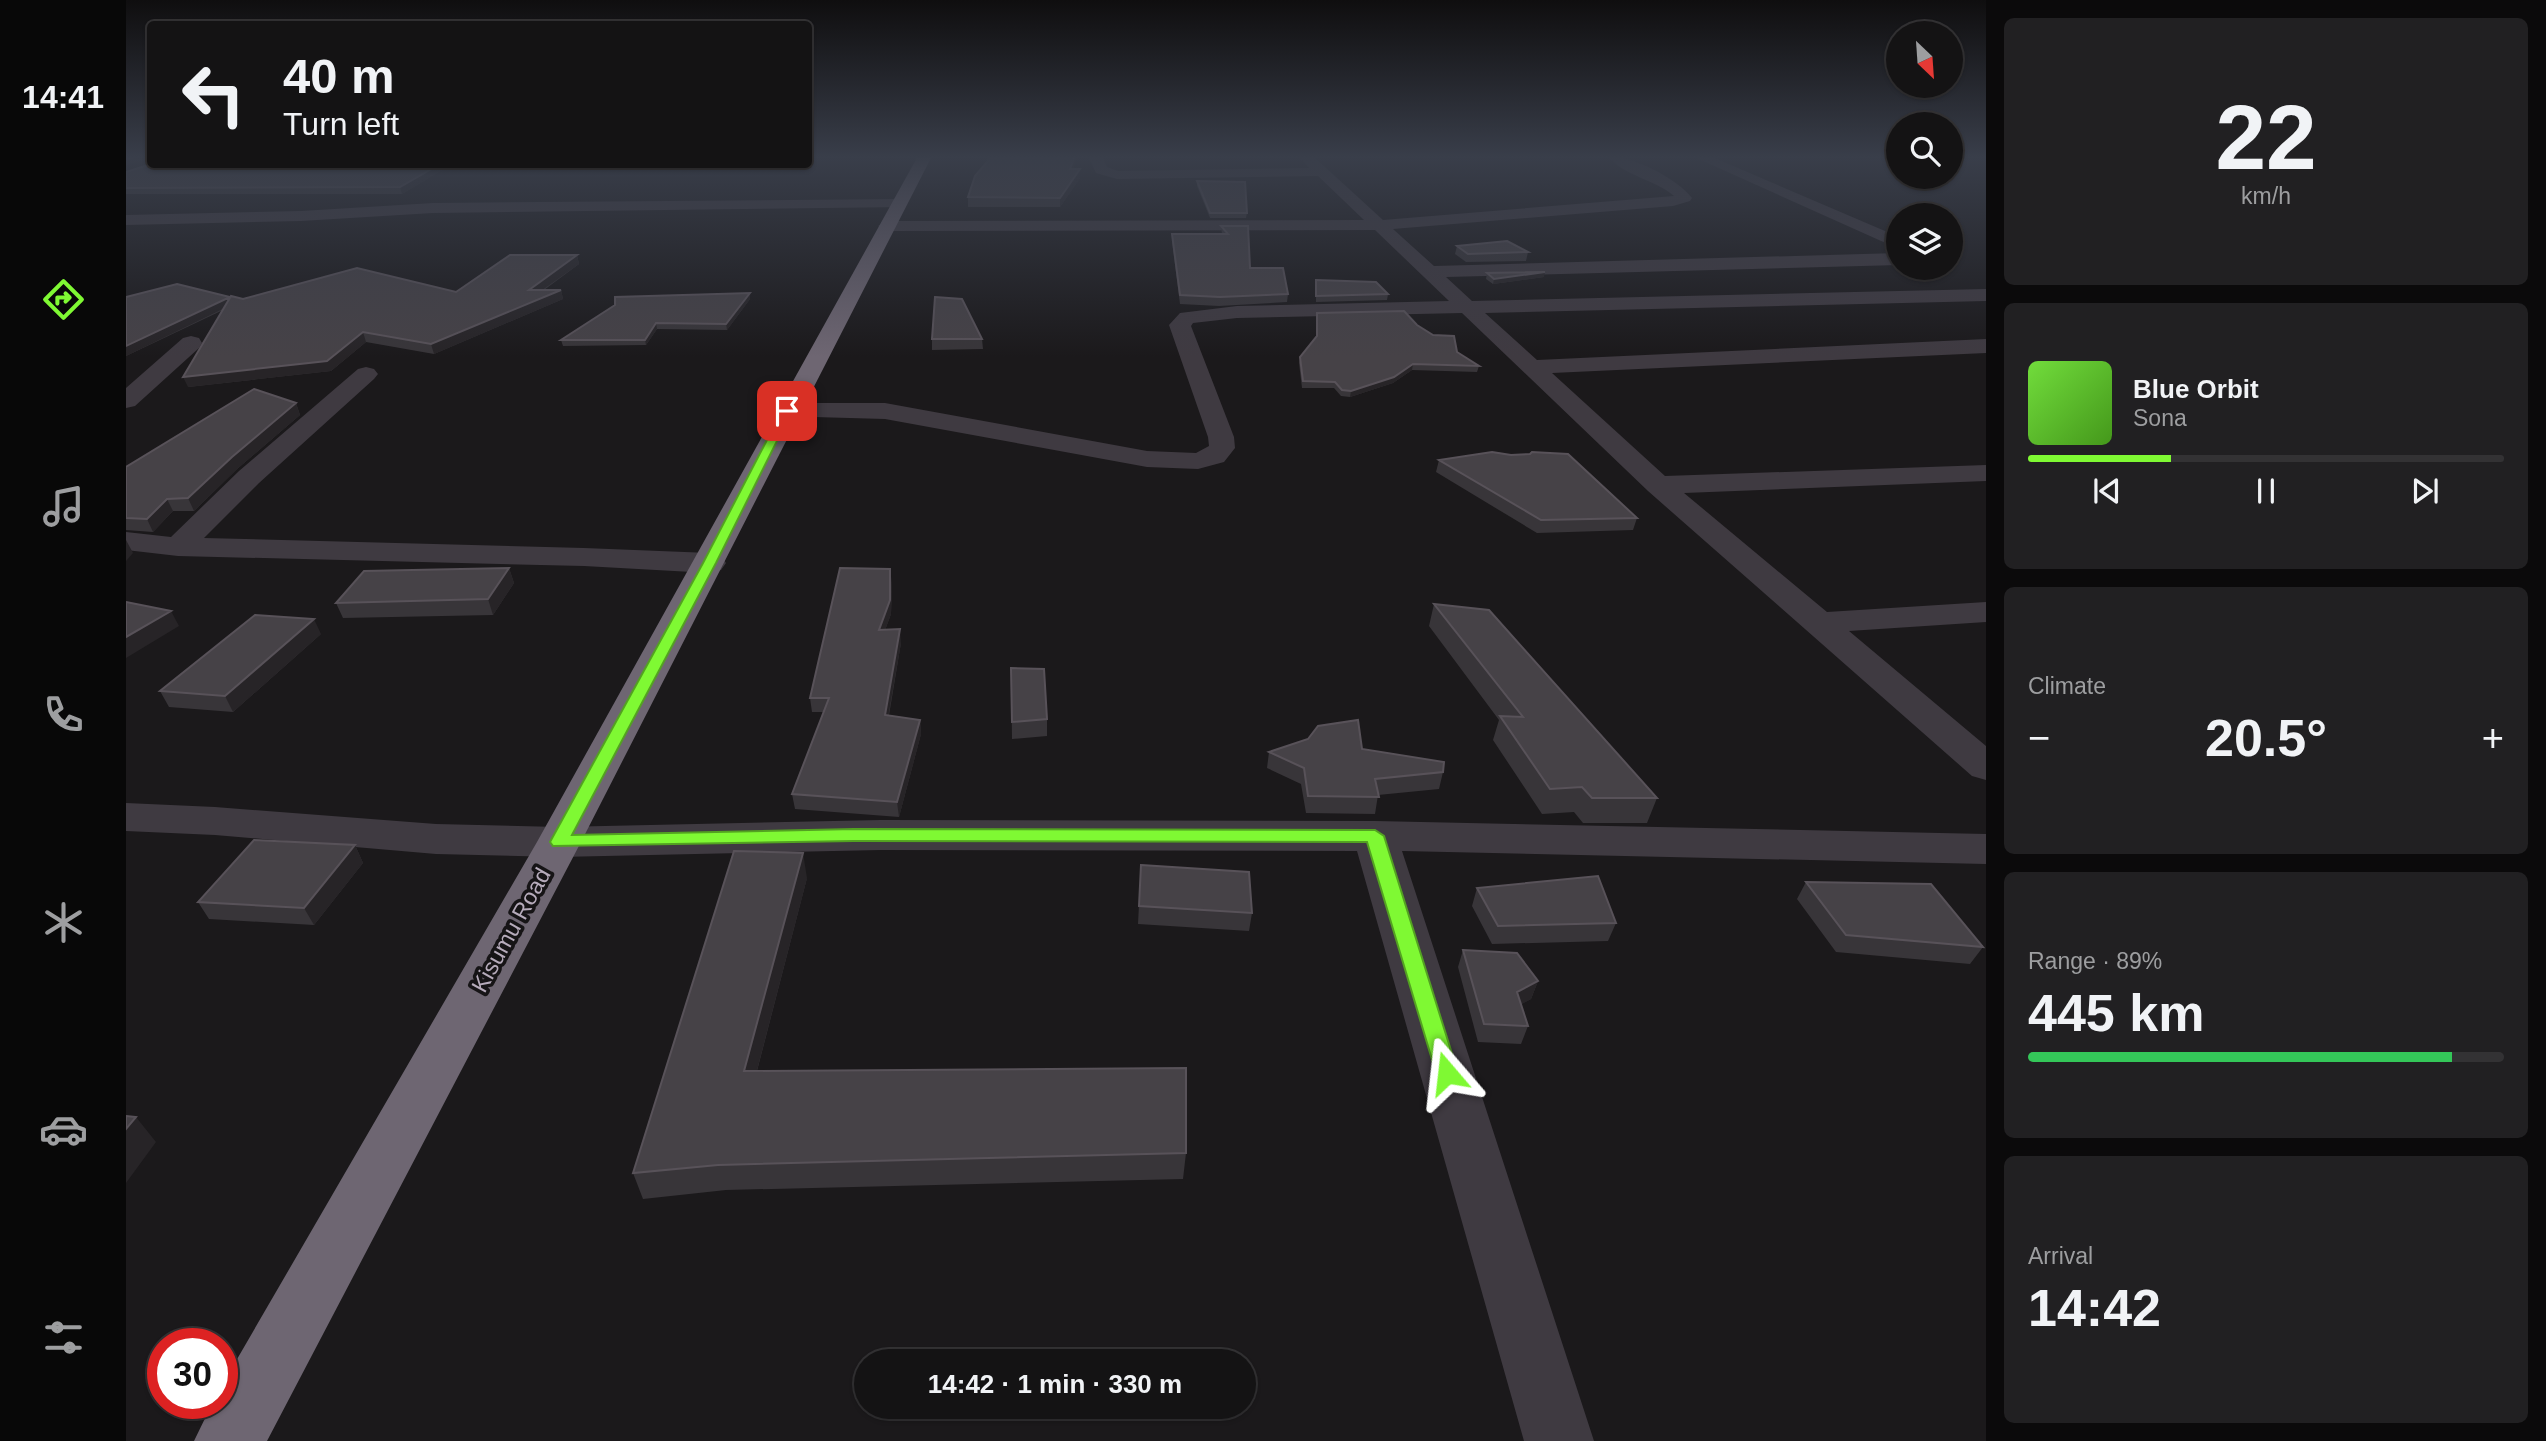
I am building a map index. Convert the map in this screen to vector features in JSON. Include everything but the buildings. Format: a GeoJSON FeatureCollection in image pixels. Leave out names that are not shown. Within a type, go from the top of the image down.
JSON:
{"type":"FeatureCollection","features":[{"type":"Feature","properties":{"kind":"highway","name":"Kisumu Road"},"geometry":{"type":"LineString","coordinates":[[229,1441],[559,842],[710,563],[787,411],[889,223]]}},
{"type":"Feature","properties":{"kind":"street"},"geometry":{"type":"LineString","coordinates":[[1295,223],[1401,223]]}},
{"type":"Feature","properties":{"kind":"street"},"geometry":{"type":"LineString","coordinates":[[1852,223],[1886,238]]}},
{"type":"Feature","properties":{"kind":"street"},"geometry":{"type":"LineString","coordinates":[[1380,225],[1658,485],[1986,767]]}},
{"type":"Feature","properties":{"kind":"street"},"geometry":{"type":"LineString","coordinates":[[1430,272],[1886,259]]}},
{"type":"Feature","properties":{"kind":"street"},"geometry":{"type":"LineString","coordinates":[[787,411],[885,411],[1147,459],[1198,461],[1214,456],[1222,447],[1221,437],[1180,325],[1187,317],[1226,313],[1986,295]]}},
{"type":"Feature","properties":{"kind":"street"},"geometry":{"type":"LineString","coordinates":[[126,401],[191,343]]}},
{"type":"Feature","properties":{"kind":"street"},"geometry":{"type":"LineString","coordinates":[[1532,367],[1986,346]]}},
{"type":"Feature","properties":{"kind":"street"},"geometry":{"type":"LineString","coordinates":[[178,547],[249,477],[366,373]]}},
{"type":"Feature","properties":{"kind":"street"},"geometry":{"type":"LineString","coordinates":[[1658,485],[1986,473]]}},
{"type":"Feature","properties":{"kind":"street"},"geometry":{"type":"LineString","coordinates":[[126,541],[178,547],[584,557],[710,563]]}},
{"type":"Feature","properties":{"kind":"street"},"geometry":{"type":"LineString","coordinates":[[1816,623],[1986,612]]}},
{"type":"Feature","properties":{"kind":"street"},"geometry":{"type":"LineString","coordinates":[[126,817],[215,821],[436,839],[559,842],[854,835],[1375,836],[1986,849]]}},
{"type":"Feature","properties":{"kind":"street"},"geometry":{"type":"LineString","coordinates":[[1375,836],[1559,1441]]}},
{"type":"Feature","properties":{"kind":"route"},"geometry":{"type":"LineString","coordinates":[[787,411],[710,563],[559,842],[854,835],[1375,836],[1447,1073]]}}]}
